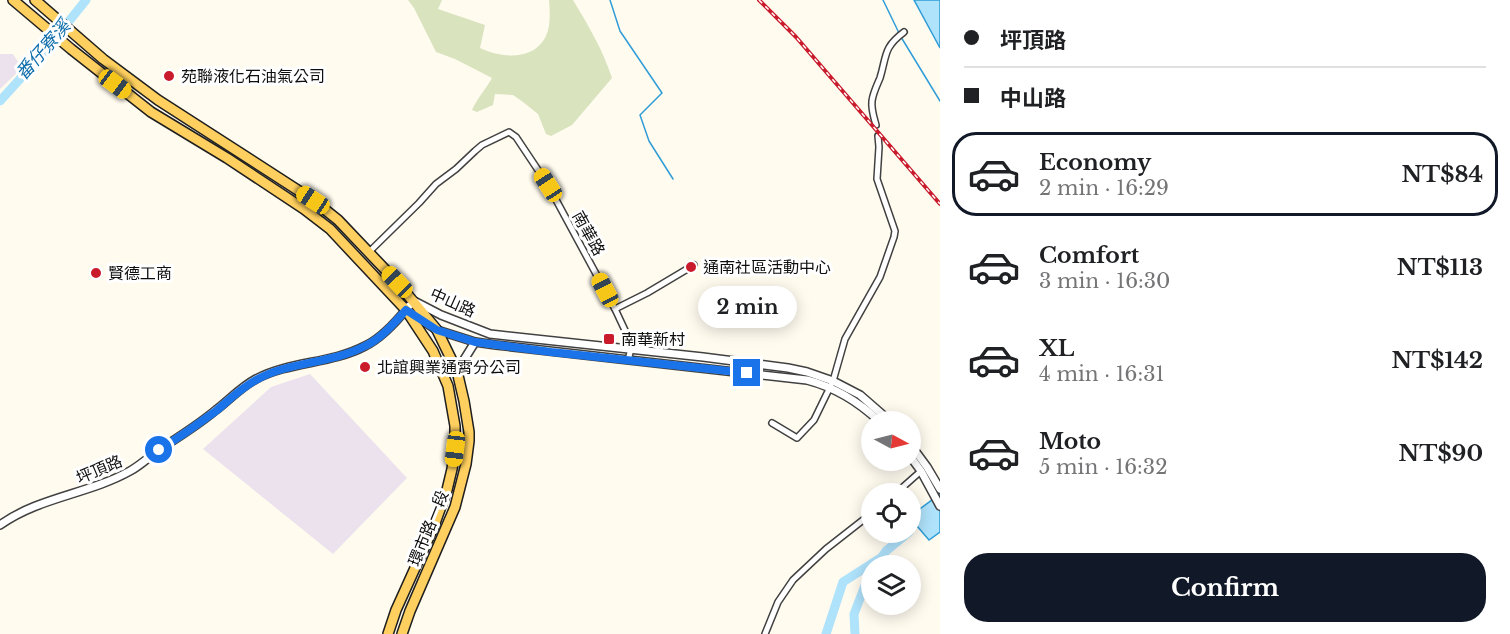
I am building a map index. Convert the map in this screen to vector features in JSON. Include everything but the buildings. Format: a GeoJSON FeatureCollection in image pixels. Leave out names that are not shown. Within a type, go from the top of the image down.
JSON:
{"type":"FeatureCollection","features":[{"type":"Feature","properties":{"kind":"main road","name":"中山路"},"geometry":{"type":"LineString","coordinates":[[13,0],[151,112],[244,169],[330,229],[406,310]]}},
{"type":"Feature","properties":{"kind":"main road","name":"中山路"},"geometry":{"type":"LineString","coordinates":[[35,0],[103,59],[158,100],[313,200],[338,220],[413,300]]}},
{"type":"Feature","properties":{"kind":"main road","name":"環市路一段"},"geometry":{"type":"LineString","coordinates":[[402,634],[455,507],[466,464],[469,432],[465,400],[457,370],[437,330],[413,300]]}},
{"type":"Feature","properties":{"kind":"main road","name":"環市路一段"},"geometry":{"type":"LineString","coordinates":[[388,634],[396,610],[434,526],[447,490],[455,449],[455,426],[448,386],[433,351],[406,310]]}},
{"type":"Feature","properties":{"kind":"street"},"geometry":{"type":"LineString","coordinates":[[876,125],[872,104],[881,75],[882,63],[887,49],[895,38],[904,32]]}},
{"type":"Feature","properties":{"kind":"street","name":"南華路"},"geometry":{"type":"LineString","coordinates":[[368,253],[436,184],[482,146],[510,132],[516,137],[548,185],[615,309],[630,341],[631,350]]}},
{"type":"Feature","properties":{"kind":"street"},"geometry":{"type":"LineString","coordinates":[[772,423],[797,438],[814,420],[831,385],[845,339],[879,277],[895,231],[877,179],[878,136]]}},
{"type":"Feature","properties":{"kind":"street"},"geometry":{"type":"LineString","coordinates":[[615,309],[694,265]]}},
{"type":"Feature","properties":{"kind":"street","name":"坪頂路"},"geometry":{"type":"LineString","coordinates":[[0,525],[32,506],[75,494],[111,481],[132,470],[189,431],[256,379],[344,355],[366,346],[386,331],[413,300]]}},
{"type":"Feature","properties":{"kind":"street","name":"中山路"},"geometry":{"type":"LineString","coordinates":[[413,300],[441,315],[490,334],[807,372],[831,385],[866,411]]}},
{"type":"Feature","properties":{"kind":"street","name":"中山路"},"geometry":{"type":"LineString","coordinates":[[406,310],[437,330],[475,342],[790,377],[831,385],[860,395],[878,411]]}},
{"type":"Feature","properties":{"kind":"street"},"geometry":{"type":"LineString","coordinates":[[457,370],[475,342]]}},
{"type":"Feature","properties":{"kind":"street"},"geometry":{"type":"LineString","coordinates":[[628,360],[631,350]]}},
{"type":"Feature","properties":{"kind":"street"},"geometry":{"type":"LineString","coordinates":[[921,464],[940,506]]}},
{"type":"Feature","properties":{"kind":"street"},"geometry":{"type":"LineString","coordinates":[[921,466],[940,489]]}},
{"type":"Feature","properties":{"kind":"street"},"geometry":{"type":"LineString","coordinates":[[908,483],[924,469]]}},
{"type":"Feature","properties":{"kind":"street"},"geometry":{"type":"LineString","coordinates":[[765,634],[778,602],[793,580],[826,549],[861,522]]}},
{"type":"Feature","properties":{"kind":"shaded area"},"geometry":{"type":"Polygon","coordinates":[[[0,54],[13,54],[22,68],[0,89],[0,54]]]}},
{"type":"Feature","properties":{"kind":"shaded area"},"geometry":{"type":"Polygon","coordinates":[[[310,374],[407,478],[333,554],[203,449],[271,387],[310,374]]]}},
{"type":"Feature","properties":{"kind":"green space"},"geometry":{"type":"Polygon","coordinates":[[[408,0],[442,0],[438,9],[485,25],[480,48],[497,54],[516,55],[532,51],[545,38],[549,24],[549,0],[573,0],[600,48],[612,78],[572,125],[551,136],[546,134],[538,114],[513,95],[495,94],[493,105],[477,112],[472,110],[492,78],[436,52],[408,0]]]}},
{"type":"Feature","properties":{"kind":"water"},"geometry":{"type":"Polygon","coordinates":[[[914,0],[940,0],[940,48],[914,0]]]}},
{"type":"Feature","properties":{"kind":"water"},"geometry":{"type":"Polygon","coordinates":[[[940,494],[940,532],[929,540],[921,531],[921,508],[940,494]]]}},
{"type":"Feature","properties":{"kind":"waterway","name":"番仔寮溪"},"geometry":{"type":"LineString","coordinates":[[0,101],[41,56],[86,0]]}},
{"type":"Feature","properties":{"kind":"waterway"},"geometry":{"type":"LineString","coordinates":[[610,0],[620,31],[662,93],[640,115],[649,141],[673,179]]}},
{"type":"Feature","properties":{"kind":"waterway"},"geometry":{"type":"LineString","coordinates":[[883,0],[899,33]]}},
{"type":"Feature","properties":{"kind":"waterway"},"geometry":{"type":"LineString","coordinates":[[901,37],[940,101]]}},
{"type":"Feature","properties":{"kind":"waterway"},"geometry":{"type":"LineString","coordinates":[[883,555],[896,543]]}},
{"type":"Feature","properties":{"kind":"waterway"},"geometry":{"type":"LineString","coordinates":[[826,634],[843,582],[861,570]]}},
{"type":"Feature","properties":{"kind":"waterway"},"geometry":{"type":"LineString","coordinates":[[855,634],[854,614],[861,596]]}},
{"type":"Feature","properties":{"kind":"railway"},"geometry":{"type":"LineString","coordinates":[[759,0],[796,37],[940,204]]}},
{"type":"Feature","properties":{"kind":"place","name":"苑聯液化石油氣公司"},"geometry":{"type":"Point","coordinates":[169,76]}},
{"type":"Feature","properties":{"kind":"place","name":"通南社區活動中心"},"geometry":{"type":"Point","coordinates":[691,267]}},
{"type":"Feature","properties":{"kind":"place","name":"賢德工商"},"geometry":{"type":"Point","coordinates":[96,273]}},
{"type":"Feature","properties":{"kind":"place","name":"南華新村"},"geometry":{"type":"Point","coordinates":[609,339]}},
{"type":"Feature","properties":{"kind":"place","name":"北誼興業通霄分公司"},"geometry":{"type":"Point","coordinates":[365,367]}},
{"type":"Feature","properties":{"kind":"route"},"geometry":{"type":"LineString","coordinates":[[159,450],[189,431],[256,379],[303,364],[344,355],[366,346],[386,331],[406,310],[437,330],[475,342],[747,373]]}}]}
